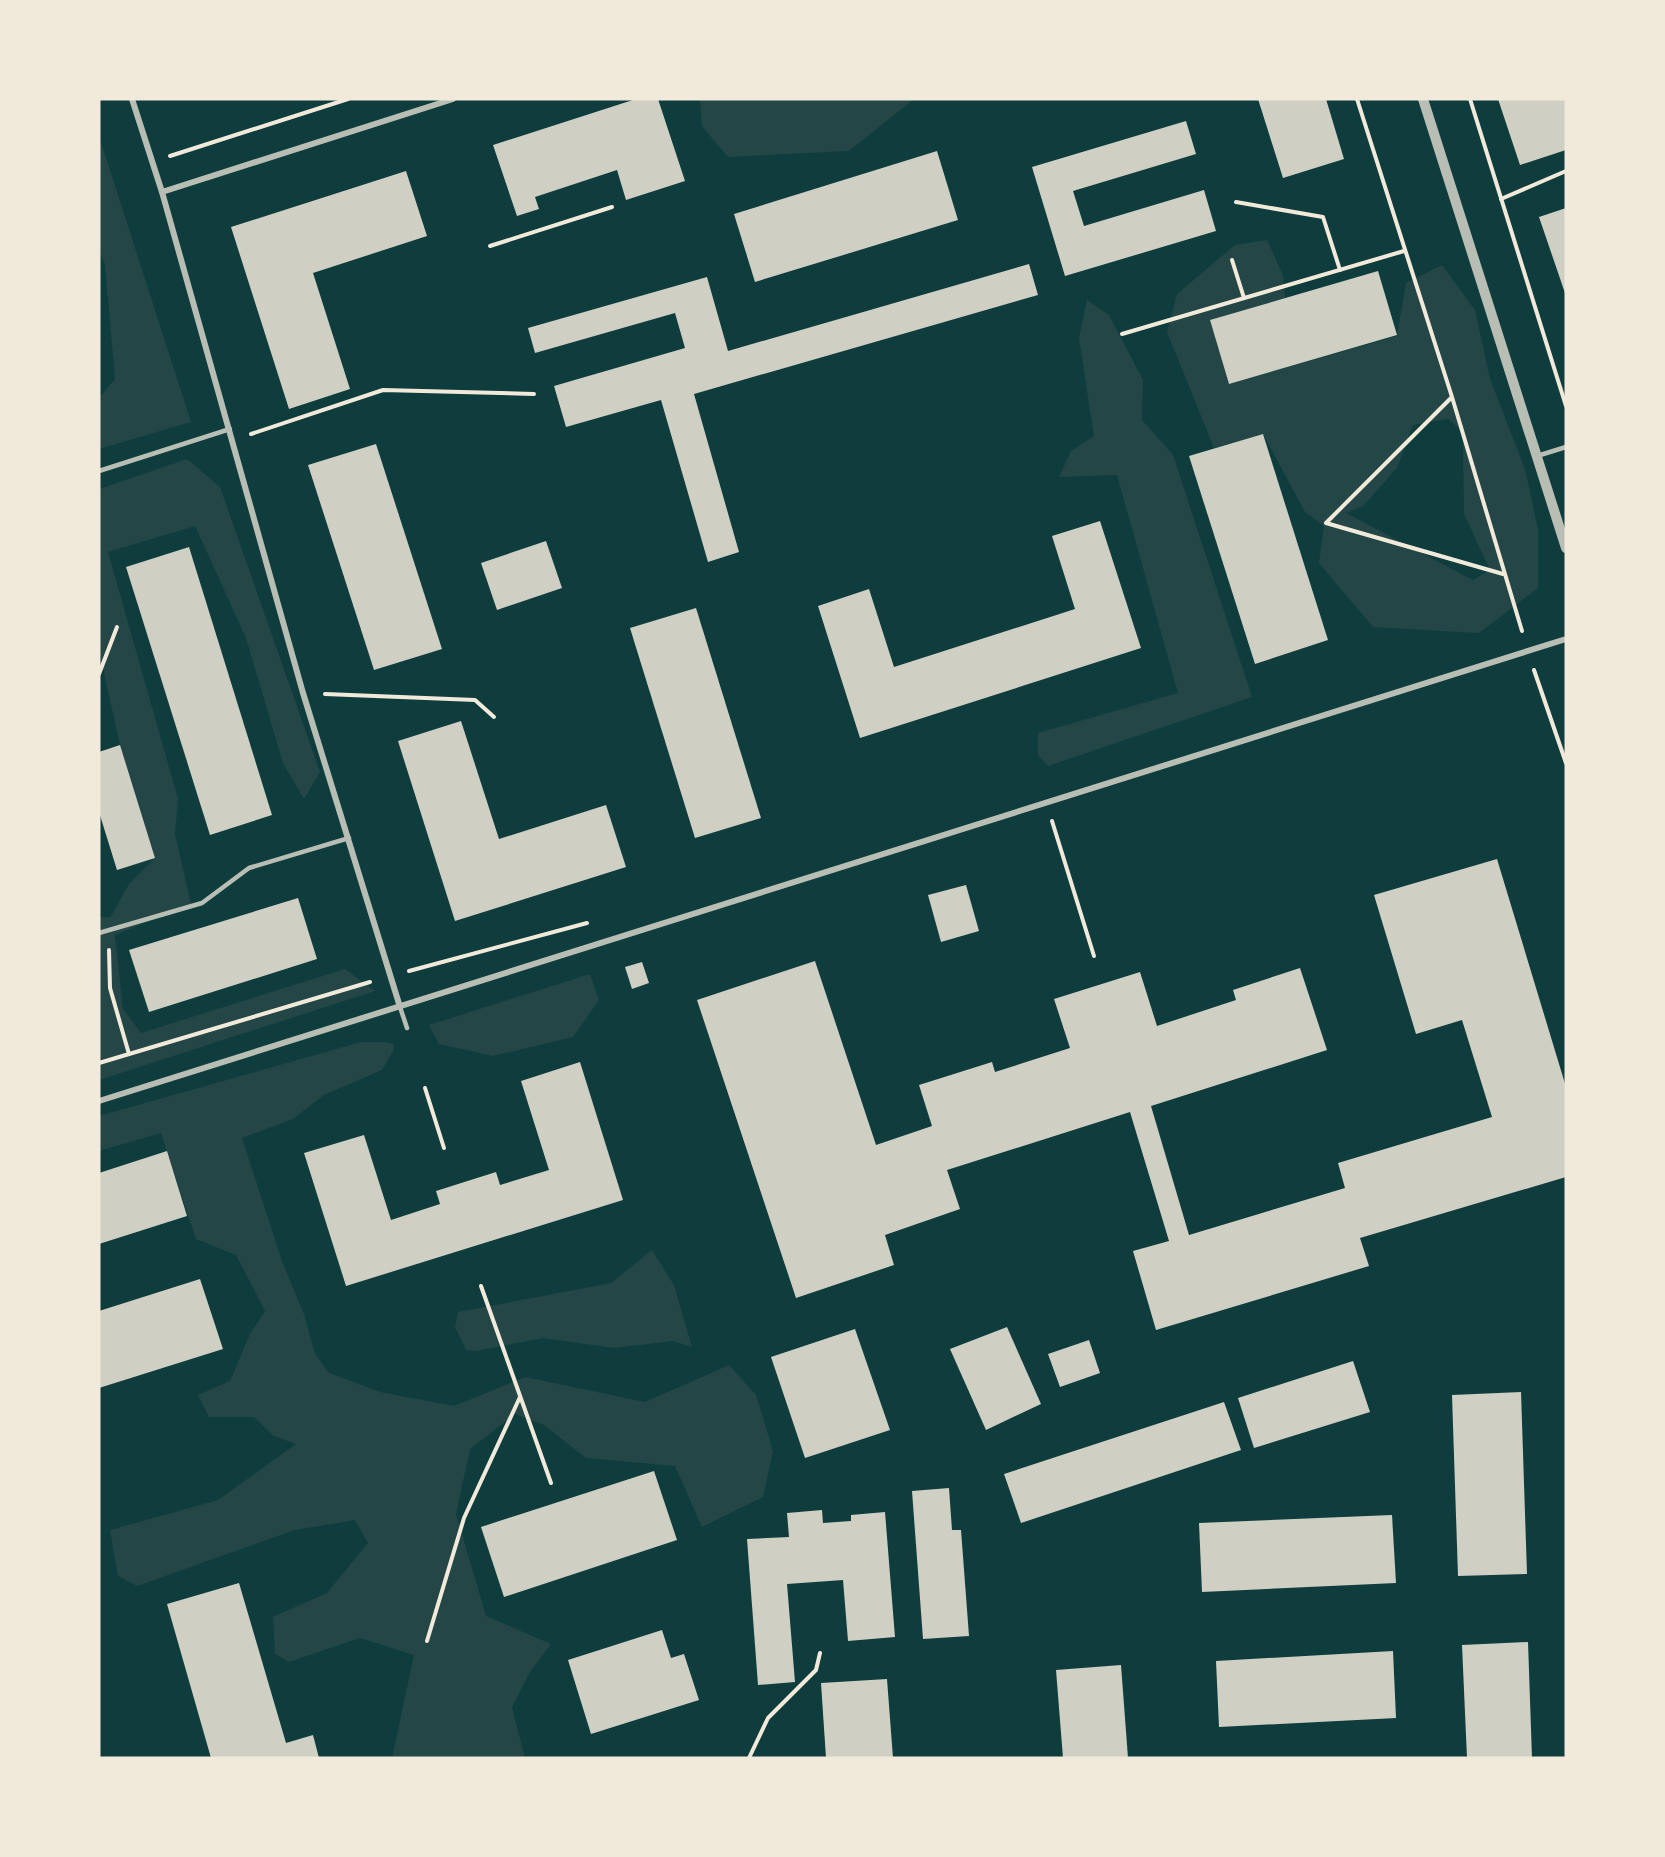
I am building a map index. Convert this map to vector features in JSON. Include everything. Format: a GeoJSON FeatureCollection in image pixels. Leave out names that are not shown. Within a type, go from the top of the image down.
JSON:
{"type":"FeatureCollection","features":[{"type":"Feature","properties":{"kind":"street"},"geometry":{"type":"LineString","coordinates":[[132,99],[162,192],[303,693],[400,1006]]}},
{"type":"Feature","properties":{"kind":"street"},"geometry":{"type":"LineString","coordinates":[[162,192],[453,99]]}},
{"type":"Feature","properties":{"kind":"street"},"geometry":{"type":"LineString","coordinates":[[1423,99],[1566,548]]}},
{"type":"Feature","properties":{"kind":"street"},"geometry":{"type":"LineString","coordinates":[[99,1101],[1566,639]]}},
{"type":"Feature","properties":{"kind":"lane"},"geometry":{"type":"LineString","coordinates":[[99,471],[230,429]]}},
{"type":"Feature","properties":{"kind":"lane"},"geometry":{"type":"LineString","coordinates":[[1537,456],[1566,447]]}},
{"type":"Feature","properties":{"kind":"lane"},"geometry":{"type":"LineString","coordinates":[[99,933],[202,903],[249,868],[349,838]]}},
{"type":"Feature","properties":{"kind":"lane"},"geometry":{"type":"LineString","coordinates":[[400,1006],[407,1028]]}},
{"type":"Feature","properties":{"kind":"path"},"geometry":{"type":"LineString","coordinates":[[152,162],[348,99]]}},
{"type":"Feature","properties":{"kind":"path"},"geometry":{"type":"LineString","coordinates":[[1357,99],[1452,397],[1528,651],[1566,763]]}},
{"type":"Feature","properties":{"kind":"path"},"geometry":{"type":"LineString","coordinates":[[1470,99],[1566,406]]}},
{"type":"Feature","properties":{"kind":"path"},"geometry":{"type":"LineString","coordinates":[[1501,199],[1566,171]]}},
{"type":"Feature","properties":{"kind":"path"},"geometry":{"type":"LineString","coordinates":[[1236,202],[1323,217],[1340,270]]}},
{"type":"Feature","properties":{"kind":"path"},"geometry":{"type":"LineString","coordinates":[[490,246],[612,207]]}},
{"type":"Feature","properties":{"kind":"path"},"geometry":{"type":"LineString","coordinates":[[1122,334],[1404,251]]}},
{"type":"Feature","properties":{"kind":"path"},"geometry":{"type":"LineString","coordinates":[[1232,260],[1244,298]]}},
{"type":"Feature","properties":{"kind":"path"},"geometry":{"type":"LineString","coordinates":[[233,440],[383,390],[534,394]]}},
{"type":"Feature","properties":{"kind":"path"},"geometry":{"type":"LineString","coordinates":[[1452,397],[1326,523],[1504,574]]}},
{"type":"Feature","properties":{"kind":"path"},"geometry":{"type":"LineString","coordinates":[[99,674],[117,627]]}},
{"type":"Feature","properties":{"kind":"path"},"geometry":{"type":"LineString","coordinates":[[303,693],[475,700],[494,717]]}},
{"type":"Feature","properties":{"kind":"path"},"geometry":{"type":"LineString","coordinates":[[1047,803],[1094,956]]}},
{"type":"Feature","properties":{"kind":"path"},"geometry":{"type":"LineString","coordinates":[[109,930],[110,988],[129,1054]]}},
{"type":"Feature","properties":{"kind":"path"},"geometry":{"type":"LineString","coordinates":[[425,1088],[444,1148]]}},
{"type":"Feature","properties":{"kind":"path"},"geometry":{"type":"LineString","coordinates":[[481,1286],[551,1483]]}},
{"type":"Feature","properties":{"kind":"path"},"geometry":{"type":"LineString","coordinates":[[427,1641],[464,1518],[520,1397]]}},
{"type":"Feature","properties":{"kind":"path"},"geometry":{"type":"LineString","coordinates":[[749,1758],[768,1718],[816,1670],[820,1653]]}},
{"type":"Feature","properties":{"kind":"shaded area"},"geometry":{"type":"Polygon","coordinates":[[[700,99],[914,99],[849,151],[728,157],[702,126],[700,99]]]}},
{"type":"Feature","properties":{"kind":"shaded area"},"geometry":{"type":"Polygon","coordinates":[[[99,136],[191,422],[99,449],[99,398],[115,379],[105,264],[99,251],[99,136]]]}},
{"type":"Feature","properties":{"kind":"shaded area"},"geometry":{"type":"Polygon","coordinates":[[[1267,240],[1283,275],[1285,298],[1210,320],[1229,384],[1397,336],[1406,283],[1442,265],[1475,310],[1490,379],[1525,469],[1538,529],[1538,588],[1479,633],[1373,627],[1319,563],[1324,526],[1305,512],[1263,434],[1214,448],[1167,332],[1177,294],[1235,245],[1267,240]],[[1448,419],[1413,425],[1397,468],[1363,506],[1346,513],[1473,580],[1490,570],[1464,514],[1463,432],[1448,419]]]}},
{"type":"Feature","properties":{"kind":"shaded area"},"geometry":{"type":"Polygon","coordinates":[[[1087,300],[1109,315],[1143,380],[1142,420],[1173,455],[1252,697],[1048,766],[1038,755],[1038,733],[1178,693],[1117,475],[1059,477],[1071,451],[1094,436],[1079,338],[1087,300]]]}},
{"type":"Feature","properties":{"kind":"shaded area"},"geometry":{"type":"Polygon","coordinates":[[[187,459],[220,487],[320,772],[304,799],[283,763],[246,638],[195,526],[108,552],[178,799],[175,834],[191,904],[115,935],[123,1009],[141,1033],[345,969],[375,991],[99,1080],[99,916],[110,918],[129,884],[155,858],[120,745],[99,650],[99,489],[187,459]]]}},
{"type":"Feature","properties":{"kind":"shaded area"},"geometry":{"type":"Polygon","coordinates":[[[590,974],[599,1000],[573,1037],[493,1056],[439,1044],[429,1025],[590,974]]]}},
{"type":"Feature","properties":{"kind":"shaded area"},"geometry":{"type":"Polygon","coordinates":[[[361,1042],[394,1044],[393,1051],[382,1070],[324,1095],[293,1119],[242,1138],[283,1264],[304,1314],[315,1354],[329,1373],[380,1392],[454,1406],[525,1377],[645,1402],[729,1365],[756,1395],[773,1451],[763,1497],[702,1527],[675,1466],[586,1458],[544,1425],[515,1414],[470,1449],[456,1514],[486,1616],[551,1644],[530,1672],[512,1707],[525,1758],[392,1758],[414,1655],[360,1638],[289,1662],[275,1654],[273,1617],[327,1593],[368,1543],[355,1520],[295,1530],[137,1586],[118,1576],[110,1530],[218,1500],[296,1444],[274,1436],[254,1417],[209,1417],[198,1395],[230,1381],[250,1334],[265,1311],[236,1255],[196,1239],[161,1133],[99,1151],[99,1116],[361,1042]]]}},
{"type":"Feature","properties":{"kind":"shaded area"},"geometry":{"type":"Polygon","coordinates":[[[652,1250],[674,1285],[692,1347],[673,1341],[614,1348],[543,1338],[476,1351],[466,1350],[455,1327],[458,1312],[611,1283],[652,1250]]]}},
{"type":"Feature","properties":{"kind":"building"},"geometry":{"type":"Polygon","coordinates":[[[636,99],[658,99],[685,181],[626,200],[617,170],[535,197],[539,209],[517,216],[493,145],[636,99]]]}},
{"type":"Feature","properties":{"kind":"building"},"geometry":{"type":"Polygon","coordinates":[[[1258,99],[1326,99],[1344,159],[1283,178],[1258,99]]]}},
{"type":"Feature","properties":{"kind":"building"},"geometry":{"type":"Polygon","coordinates":[[[1498,99],[1566,99],[1566,150],[1520,165],[1498,99]]]}},
{"type":"Feature","properties":{"kind":"building"},"geometry":{"type":"Polygon","coordinates":[[[1186,121],[1196,154],[1073,191],[1084,226],[1204,190],[1216,231],[1065,276],[1032,167],[1186,121]]]}},
{"type":"Feature","properties":{"kind":"building"},"geometry":{"type":"Polygon","coordinates":[[[937,151],[958,220],[755,282],[734,214],[937,151]]]}},
{"type":"Feature","properties":{"kind":"building"},"geometry":{"type":"Polygon","coordinates":[[[406,171],[427,236],[313,273],[350,389],[289,409],[231,227],[406,171]]]}},
{"type":"Feature","properties":{"kind":"building"},"geometry":{"type":"Polygon","coordinates":[[[1566,208],[1566,296],[1539,217],[1566,208]]]}},
{"type":"Feature","properties":{"kind":"building"},"geometry":{"type":"Polygon","coordinates":[[[1029,264],[1038,295],[694,394],[739,552],[708,562],[661,400],[566,427],[554,386],[685,348],[675,313],[535,353],[528,328],[707,277],[728,351],[1029,264]]]}},
{"type":"Feature","properties":{"kind":"building"},"geometry":{"type":"Polygon","coordinates":[[[1378,271],[1397,335],[1229,384],[1210,320],[1378,271]]]}},
{"type":"Feature","properties":{"kind":"building"},"geometry":{"type":"Polygon","coordinates":[[[1263,434],[1328,640],[1255,664],[1189,456],[1263,434]]]}},
{"type":"Feature","properties":{"kind":"building"},"geometry":{"type":"Polygon","coordinates":[[[376,444],[442,649],[374,670],[308,465],[376,444]]]}},
{"type":"Feature","properties":{"kind":"building"},"geometry":{"type":"Polygon","coordinates":[[[1100,521],[1141,648],[860,738],[818,606],[869,589],[894,667],[1075,609],[1052,536],[1100,521]]]}},
{"type":"Feature","properties":{"kind":"building"},"geometry":{"type":"Polygon","coordinates":[[[546,541],[562,588],[497,610],[481,563],[546,541]]]}},
{"type":"Feature","properties":{"kind":"building"},"geometry":{"type":"Polygon","coordinates":[[[189,547],[272,815],[210,835],[126,567],[189,547]]]}},
{"type":"Feature","properties":{"kind":"building"},"geometry":{"type":"Polygon","coordinates":[[[696,608],[761,818],[695,838],[630,628],[696,608]]]}},
{"type":"Feature","properties":{"kind":"building"},"geometry":{"type":"Polygon","coordinates":[[[461,721],[499,839],[606,805],[626,867],[455,921],[398,741],[461,721]]]}},
{"type":"Feature","properties":{"kind":"building"},"geometry":{"type":"Polygon","coordinates":[[[120,745],[155,858],[117,870],[99,812],[99,752],[120,745]]]}},
{"type":"Feature","properties":{"kind":"building"},"geometry":{"type":"Polygon","coordinates":[[[1497,859],[1566,1087],[1566,1177],[1360,1238],[1369,1266],[1156,1330],[1133,1251],[1169,1241],[1130,1112],[947,1170],[960,1209],[885,1235],[894,1265],[796,1298],[697,1000],[815,961],[876,1145],[932,1126],[919,1085],[992,1062],[995,1072],[1070,1048],[1054,999],[1140,972],[1157,1026],[1236,1000],[1233,990],[1300,968],[1327,1050],[1151,1106],[1189,1235],[1345,1188],[1338,1163],[1492,1117],[1462,1020],[1416,1034],[1374,895],[1497,859]]]}},
{"type":"Feature","properties":{"kind":"building"},"geometry":{"type":"Polygon","coordinates":[[[966,885],[979,931],[941,942],[928,895],[966,885]]]}},
{"type":"Feature","properties":{"kind":"building"},"geometry":{"type":"Polygon","coordinates":[[[298,898],[317,959],[149,1012],[129,950],[298,898]]]}},
{"type":"Feature","properties":{"kind":"building"},"geometry":{"type":"Polygon","coordinates":[[[642,962],[649,983],[632,989],[625,967],[642,962]]]}},
{"type":"Feature","properties":{"kind":"building"},"geometry":{"type":"Polygon","coordinates":[[[580,1062],[623,1200],[346,1286],[304,1153],[364,1135],[391,1220],[440,1204],[436,1191],[496,1172],[500,1185],[549,1170],[521,1081],[580,1062]]]}},
{"type":"Feature","properties":{"kind":"building"},"geometry":{"type":"Polygon","coordinates":[[[167,1151],[187,1216],[99,1244],[99,1173],[167,1151]]]}},
{"type":"Feature","properties":{"kind":"building"},"geometry":{"type":"Polygon","coordinates":[[[200,1279],[223,1349],[99,1388],[99,1311],[200,1279]]]}},
{"type":"Feature","properties":{"kind":"building"},"geometry":{"type":"Polygon","coordinates":[[[1007,1327],[1041,1404],[986,1430],[950,1349],[1007,1327]]]}},
{"type":"Feature","properties":{"kind":"building"},"geometry":{"type":"Polygon","coordinates":[[[855,1329],[890,1430],[805,1458],[771,1357],[855,1329]]]}},
{"type":"Feature","properties":{"kind":"building"},"geometry":{"type":"Polygon","coordinates":[[[1089,1340],[1100,1373],[1060,1387],[1048,1354],[1089,1340]]]}},
{"type":"Feature","properties":{"kind":"building"},"geometry":{"type":"Polygon","coordinates":[[[1353,1361],[1370,1412],[1254,1448],[1238,1398],[1353,1361]]]}},
{"type":"Feature","properties":{"kind":"building"},"geometry":{"type":"Polygon","coordinates":[[[1521,1392],[1527,1574],[1458,1576],[1452,1395],[1521,1392]]]}},
{"type":"Feature","properties":{"kind":"building"},"geometry":{"type":"Polygon","coordinates":[[[1224,1402],[1241,1450],[1021,1523],[1004,1474],[1224,1402]]]}},
{"type":"Feature","properties":{"kind":"building"},"geometry":{"type":"Polygon","coordinates":[[[654,1471],[677,1540],[504,1597],[481,1527],[654,1471]]]}},
{"type":"Feature","properties":{"kind":"building"},"geometry":{"type":"Polygon","coordinates":[[[949,1488],[952,1530],[961,1530],[969,1636],[923,1639],[912,1491],[949,1488]]]}},
{"type":"Feature","properties":{"kind":"building"},"geometry":{"type":"Polygon","coordinates":[[[822,1510],[823,1523],[851,1521],[851,1515],[885,1512],[895,1637],[848,1641],[843,1580],[787,1584],[795,1682],[758,1685],[747,1539],[789,1537],[787,1513],[822,1510]]]}},
{"type":"Feature","properties":{"kind":"building"},"geometry":{"type":"Polygon","coordinates":[[[1392,1515],[1396,1583],[1202,1592],[1199,1523],[1392,1515]]]}},
{"type":"Feature","properties":{"kind":"building"},"geometry":{"type":"Polygon","coordinates":[[[239,1583],[286,1743],[313,1735],[319,1758],[211,1758],[167,1604],[239,1583]]]}},
{"type":"Feature","properties":{"kind":"building"},"geometry":{"type":"Polygon","coordinates":[[[662,1630],[671,1658],[684,1654],[699,1700],[591,1734],[568,1660],[662,1630]]]}},
{"type":"Feature","properties":{"kind":"building"},"geometry":{"type":"Polygon","coordinates":[[[1528,1642],[1532,1758],[1467,1758],[1462,1645],[1528,1642]]]}},
{"type":"Feature","properties":{"kind":"building"},"geometry":{"type":"Polygon","coordinates":[[[1393,1651],[1396,1718],[1219,1727],[1216,1661],[1393,1651]]]}},
{"type":"Feature","properties":{"kind":"building"},"geometry":{"type":"Polygon","coordinates":[[[1121,1665],[1128,1758],[1063,1758],[1056,1670],[1121,1665]]]}},
{"type":"Feature","properties":{"kind":"building"},"geometry":{"type":"Polygon","coordinates":[[[887,1679],[893,1758],[826,1758],[821,1683],[887,1679]]]}}]}
